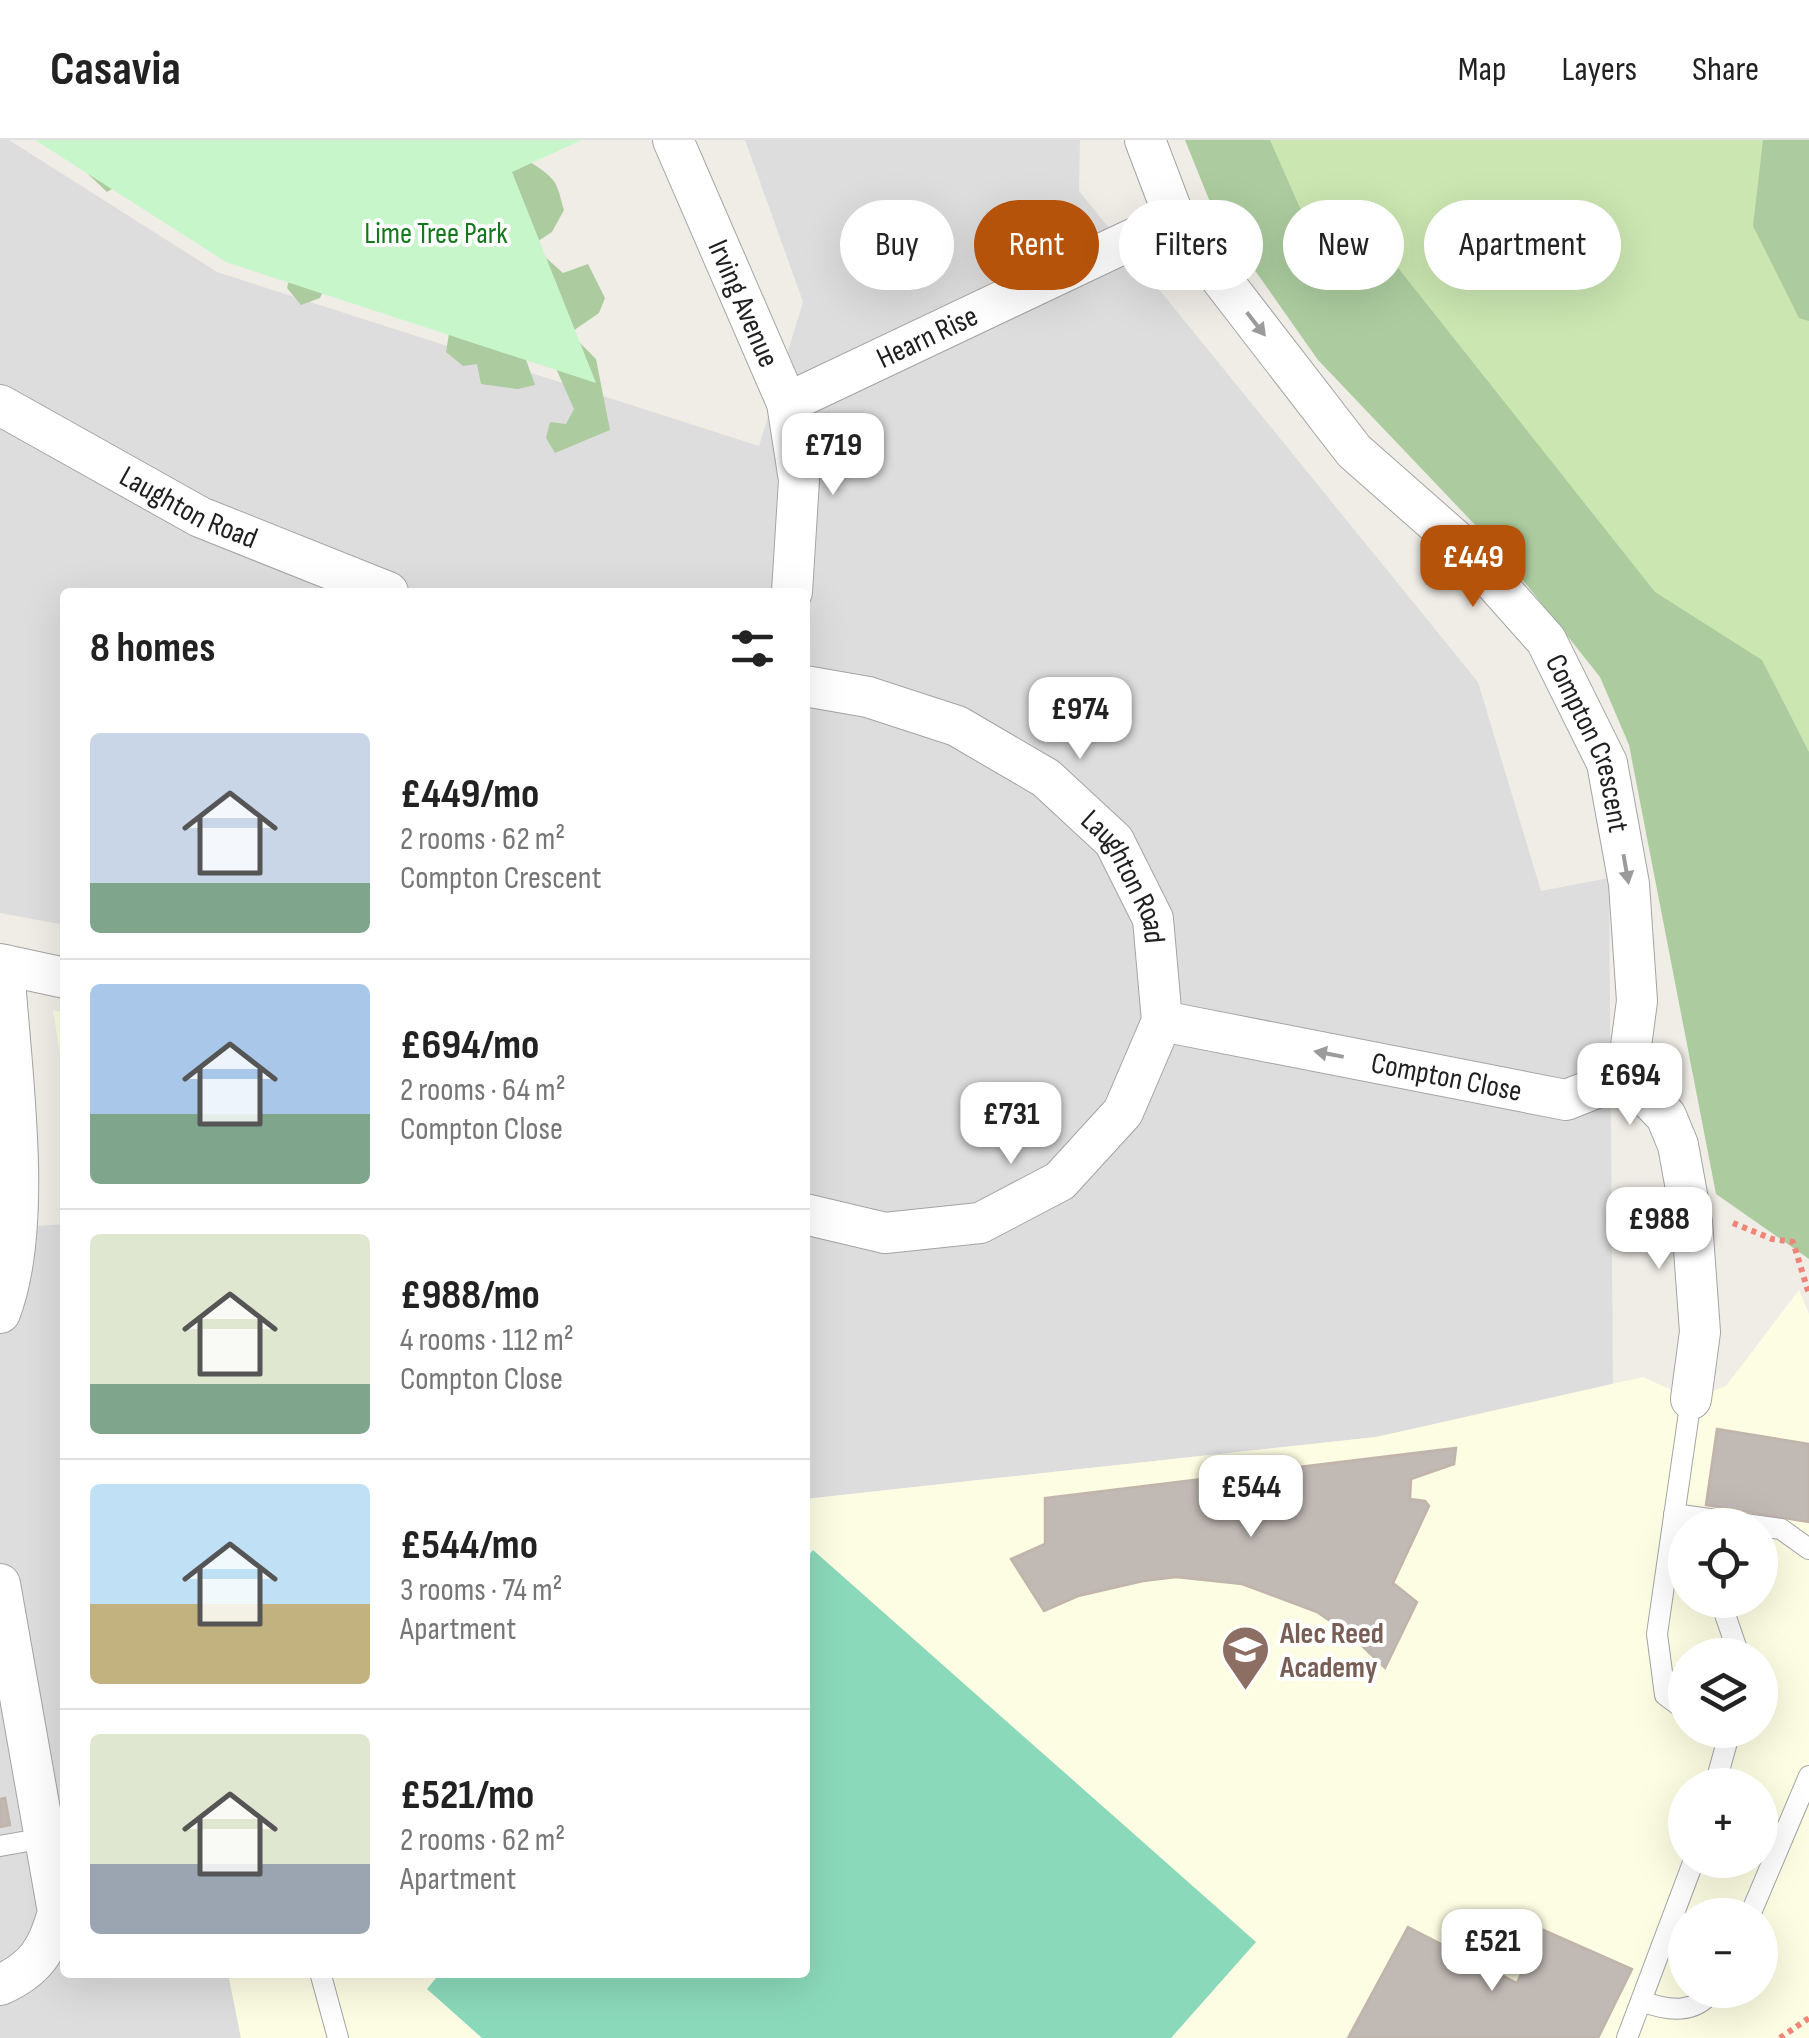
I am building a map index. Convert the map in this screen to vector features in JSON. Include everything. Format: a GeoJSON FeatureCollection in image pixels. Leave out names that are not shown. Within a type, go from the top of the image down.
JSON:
{"type":"FeatureCollection","features":[{"type":"Feature","properties":{"kind":"street","name":"Irving Avenue"},"geometry":{"type":"LineString","coordinates":[[673,140],[786,403],[799,480],[792,588]]}},
{"type":"Feature","properties":{"kind":"street","name":"Compton Crescent"},"geometry":{"type":"LineString","coordinates":[[1146,140],[1168,200]]}},
{"type":"Feature","properties":{"kind":"street","name":"Hearn Rise"},"geometry":{"type":"LineString","coordinates":[[786,403],[1119,246]]}},
{"type":"Feature","properties":{"kind":"street","name":"Compton Crescent"},"geometry":{"type":"LineString","coordinates":[[1229,290],[1354,451],[1463,546],[1546,640],[1607,764],[1629,884],[1637,1001],[1628,1076]]}},
{"type":"Feature","properties":{"kind":"street","name":"Laughton Road"},"geometry":{"type":"LineString","coordinates":[[0,405],[200,517],[378,588]]}},
{"type":"Feature","properties":{"kind":"street","name":"Laughton Road"},"geometry":{"type":"LineString","coordinates":[[810,687],[868,697],[957,726],[1046,778],[1114,841],[1152,919],[1162,1021]]}},
{"type":"Feature","properties":{"kind":"street"},"geometry":{"type":"LineString","coordinates":[[0,1313],[11,1284],[18,1212],[2,964],[60,977]]}},
{"type":"Feature","properties":{"kind":"street","name":"Compton Close"},"geometry":{"type":"LineString","coordinates":[[1162,1021],[1566,1100],[1628,1076]]}},
{"type":"Feature","properties":{"kind":"street"},"geometry":{"type":"LineString","coordinates":[[810,1215],[885,1233],[980,1223],[1060,1181],[1123,1112],[1162,1021]]}},
{"type":"Feature","properties":{"kind":"street"},"geometry":{"type":"LineString","coordinates":[[1628,1076],[1666,1116],[1678,1145],[1692,1222],[1700,1332],[1691,1399]]}},
{"type":"Feature","properties":{"kind":"street"},"geometry":{"type":"LineString","coordinates":[[0,1985],[24,1974],[49,1947],[58,1912],[2,1606]]}},
{"type":"Feature","properties":{"kind":"lane"},"geometry":{"type":"LineString","coordinates":[[1675,1508],[1691,1399]]}},
{"type":"Feature","properties":{"kind":"lane"},"geometry":{"type":"LineString","coordinates":[[1778,1528],[1809,1549]]}},
{"type":"Feature","properties":{"kind":"lane"},"geometry":{"type":"LineString","coordinates":[[1668,1587],[1656,1634],[1668,1697]]}},
{"type":"Feature","properties":{"kind":"lane"},"geometry":{"type":"LineString","coordinates":[[1757,1898],[1809,1776]]}},
{"type":"Feature","properties":{"kind":"lane"},"geometry":{"type":"LineString","coordinates":[[0,1846],[45,1838]]}},
{"type":"Feature","properties":{"kind":"lane"},"geometry":{"type":"LineString","coordinates":[[1627,2038],[1687,1878]]}},
{"type":"Feature","properties":{"kind":"lane"},"geometry":{"type":"LineString","coordinates":[[322,1978],[338,2038]]}},
{"type":"Feature","properties":{"kind":"lane"},"geometry":{"type":"LineString","coordinates":[[1641,2001],[1673,2010],[1688,2008]]}},
{"type":"Feature","properties":{"kind":"path"},"geometry":{"type":"LineString","coordinates":[[1728,1209],[1735,1226],[1792,1242],[1809,1294]]}},
{"type":"Feature","properties":{"kind":"path"},"geometry":{"type":"LineString","coordinates":[[1780,2038],[1809,2018]]}},
{"type":"Feature","properties":{"kind":"shaded area"},"geometry":{"type":"Polygon","coordinates":[[[0,140],[9,140],[217,272],[759,446],[803,302],[745,140],[1080,140],[1079,191],[1086,200],[974,200],[974,290],[1099,290],[1099,216],[1119,240],[1119,290],[1159,290],[1478,682],[1541,891],[1609,878],[1613,1387],[1376,1437],[810,1498],[810,588],[60,588],[60,924],[0,913],[0,140]]]}},
{"type":"Feature","properties":{"kind":"shaded area"},"geometry":{"type":"Polygon","coordinates":[[[53,1010],[60,1012],[60,1055],[53,1010]]]}},
{"type":"Feature","properties":{"kind":"shaded area"},"geometry":{"type":"Polygon","coordinates":[[[60,1224],[60,1978],[229,1978],[241,2038],[0,2038],[0,1229],[60,1224]]]}},
{"type":"Feature","properties":{"kind":"shaded area","name":"Alec Reed Academy"},"geometry":{"type":"Polygon","coordinates":[[[1799,1290],[1809,1314],[1809,2038],[241,2038],[229,1978],[810,1978],[810,1498],[1376,1437],[1643,1377],[1691,1399],[1726,1386],[1799,1290]]]}},
{"type":"Feature","properties":{"kind":"green space","name":"Lime Tree Park"},"geometry":{"type":"Polygon","coordinates":[[[35,140],[582,140],[512,172],[596,383],[226,262],[35,140]]]}},
{"type":"Feature","properties":{"kind":"green space","name":"Lime Tree Park"},"geometry":{"type":"Polygon","coordinates":[[[378,140],[446,142],[496,150],[538,167],[553,180],[564,210],[552,232],[532,245],[563,273],[588,264],[605,298],[599,313],[570,333],[596,359],[610,430],[555,453],[546,438],[550,422],[566,424],[574,409],[546,346],[523,351],[535,385],[518,389],[481,384],[477,364],[463,366],[446,352],[450,327],[324,289],[320,298],[301,305],[287,288],[293,263],[120,184],[107,192],[87,173],[378,140]]]}},
{"type":"Feature","properties":{"kind":"green space"},"geometry":{"type":"Polygon","coordinates":[[[1185,140],[1270,140],[1296,200],[1283,200],[1283,290],[1404,290],[1404,275],[1655,592],[1762,660],[1809,752],[1809,1259],[1716,1194],[1629,745],[1600,677],[1499,550],[1318,360],[1263,282],[1263,200],[1209,200],[1185,140]]]}},
{"type":"Feature","properties":{"kind":"green space"},"geometry":{"type":"Polygon","coordinates":[[[1204,140],[1809,140],[1809,1179],[1671,717],[1325,290],[1404,290],[1404,200],[1283,200],[1283,238],[1263,213],[1263,200],[1253,200],[1204,140]]]}},
{"type":"Feature","properties":{"kind":"green space"},"geometry":{"type":"Polygon","coordinates":[[[1763,140],[1809,140],[1809,321],[1799,318],[1753,226],[1763,140]]]}},
{"type":"Feature","properties":{"kind":"green space"},"geometry":{"type":"Polygon","coordinates":[[[813,1550],[1256,1942],[1171,2038],[482,2038],[427,1989],[436,1978],[810,1978],[813,1550]]]}},
{"type":"Feature","properties":{"kind":"building"},"geometry":{"type":"Polygon","coordinates":[[[1717,1429],[1809,1444],[1809,1522],[1778,1517],[1778,1508],[1706,1505],[1717,1429]]]}},
{"type":"Feature","properties":{"kind":"building"},"geometry":{"type":"Polygon","coordinates":[[[1456,1448],[1454,1464],[1411,1479],[1410,1499],[1425,1501],[1429,1506],[1393,1583],[1417,1602],[1385,1668],[1352,1636],[1317,1612],[1242,1584],[1176,1577],[1143,1581],[1078,1596],[1044,1611],[1011,1559],[1045,1544],[1045,1498],[1456,1448]]]}},
{"type":"Feature","properties":{"kind":"building"},"geometry":{"type":"Polygon","coordinates":[[[5,1798],[10,1825],[0,1827],[0,1799],[5,1798]]]}},
{"type":"Feature","properties":{"kind":"building"},"geometry":{"type":"Polygon","coordinates":[[[1408,1927],[1517,1983],[1541,1929],[1632,1969],[1598,2038],[1348,2038],[1408,1927]]]}},
{"type":"Feature","properties":{"kind":"place","name":"Alec Reed Academy"},"geometry":{"type":"Point","coordinates":[1245,1692]}}]}
